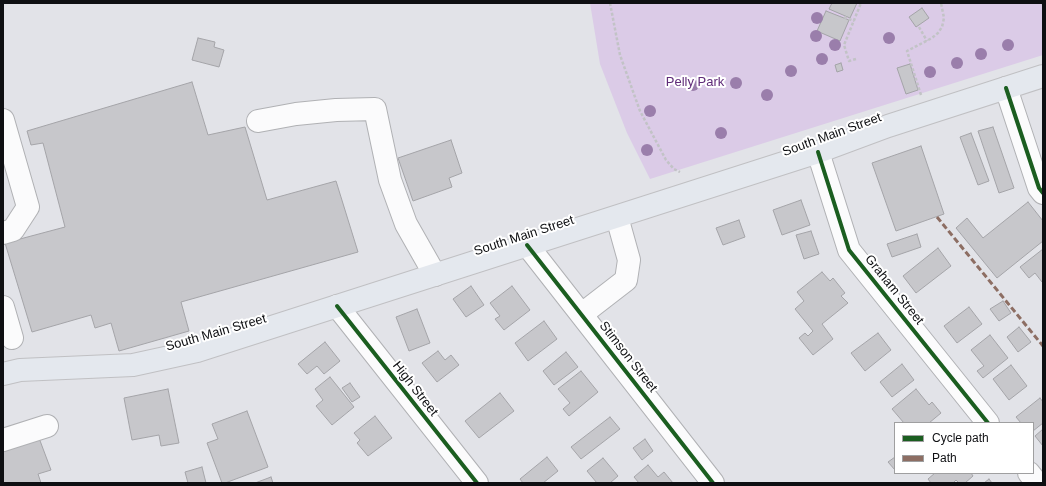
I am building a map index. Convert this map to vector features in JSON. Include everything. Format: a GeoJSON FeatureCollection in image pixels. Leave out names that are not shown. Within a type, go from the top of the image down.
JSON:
{"type":"FeatureCollection","features":[{"type":"Feature","properties":{"kind":"main road","name":"South Main Street"},"geometry":{"type":"LineString","coordinates":[[3,374],[20,370],[133,365],[197,351],[818,152],[888,126],[1043,76]]}},
{"type":"Feature","properties":{"kind":"street"},"geometry":{"type":"LineString","coordinates":[[1006,88],[1039,188],[1043,193]]}},
{"type":"Feature","properties":{"kind":"street"},"geometry":{"type":"LineString","coordinates":[[258,122],[296,114],[336,110],[375,109],[390,180],[406,224],[435,275]]}},
{"type":"Feature","properties":{"kind":"street"},"geometry":{"type":"LineString","coordinates":[[3,233],[13,230],[28,207],[6,111]]}},
{"type":"Feature","properties":{"kind":"street","name":"Graham Street"},"geometry":{"type":"LineString","coordinates":[[818,152],[849,250],[987,422]]}},
{"type":"Feature","properties":{"kind":"street"},"geometry":{"type":"LineString","coordinates":[[582,314],[626,280],[629,260],[617,217]]}},
{"type":"Feature","properties":{"kind":"street","name":"Stimson Street"},"geometry":{"type":"LineString","coordinates":[[527,244],[713,483]]}},
{"type":"Feature","properties":{"kind":"street","name":"High Street"},"geometry":{"type":"LineString","coordinates":[[337,306],[477,483]]}},
{"type":"Feature","properties":{"kind":"street"},"geometry":{"type":"LineString","coordinates":[[3,307],[12,338]]}},
{"type":"Feature","properties":{"kind":"street"},"geometry":{"type":"LineString","coordinates":[[3,440],[47,426]]}},
{"type":"Feature","properties":{"kind":"street"},"geometry":{"type":"LineString","coordinates":[[1030,474],[1037,483]]}},
{"type":"Feature","properties":{"kind":"path"},"geometry":{"type":"LineString","coordinates":[[610,3],[618,48],[640,111],[666,160],[674,169],[680,172]]}},
{"type":"Feature","properties":{"kind":"path"},"geometry":{"type":"LineString","coordinates":[[856,59],[849,61],[844,45],[861,3]]}},
{"type":"Feature","properties":{"kind":"path"},"geometry":{"type":"LineString","coordinates":[[921,94],[907,51],[932,38],[942,27],[944,18],[941,3]]}},
{"type":"Feature","properties":{"kind":"path"},"geometry":{"type":"LineString","coordinates":[[844,17],[854,21]]}},
{"type":"Feature","properties":{"kind":"path"},"geometry":{"type":"LineString","coordinates":[[919,27],[927,41]]}},
{"type":"Feature","properties":{"kind":"green space","name":"Pelly Park"},"geometry":{"type":"Polygon","coordinates":[[[590,3],[1043,3],[1043,55],[650,179],[627,133],[600,64],[590,3]]]}},
{"type":"Feature","properties":{"kind":"building"},"geometry":{"type":"Polygon","coordinates":[[[832,3],[857,3],[850,18],[829,9],[832,3]]]}},
{"type":"Feature","properties":{"kind":"building"},"geometry":{"type":"Polygon","coordinates":[[[922,8],[929,18],[916,27],[909,17],[922,8]]]}},
{"type":"Feature","properties":{"kind":"building"},"geometry":{"type":"Polygon","coordinates":[[[826,11],[849,20],[840,41],[817,31],[826,11]]]}},
{"type":"Feature","properties":{"kind":"building"},"geometry":{"type":"Polygon","coordinates":[[[198,38],[215,42],[214,47],[224,50],[219,67],[192,60],[198,38]]]}},
{"type":"Feature","properties":{"kind":"building"},"geometry":{"type":"Polygon","coordinates":[[[841,63],[843,70],[837,72],[835,65],[841,63]]]}},
{"type":"Feature","properties":{"kind":"building"},"geometry":{"type":"Polygon","coordinates":[[[910,64],[918,90],[906,94],[897,68],[910,64]]]}},
{"type":"Feature","properties":{"kind":"building"},"geometry":{"type":"Polygon","coordinates":[[[192,82],[208,135],[245,127],[267,200],[336,181],[358,252],[181,302],[189,331],[119,351],[111,323],[95,328],[91,315],[32,332],[5,243],[65,227],[43,143],[31,145],[27,131],[192,82]]]}},
{"type":"Feature","properties":{"kind":"building"},"geometry":{"type":"Polygon","coordinates":[[[993,127],[1014,188],[999,193],[978,131],[993,127]]]}},
{"type":"Feature","properties":{"kind":"building"},"geometry":{"type":"Polygon","coordinates":[[[971,133],[989,181],[978,185],[960,137],[971,133]]]}},
{"type":"Feature","properties":{"kind":"building"},"geometry":{"type":"Polygon","coordinates":[[[451,140],[462,173],[449,178],[452,187],[413,201],[398,158],[451,140]]]}},
{"type":"Feature","properties":{"kind":"building"},"geometry":{"type":"Polygon","coordinates":[[[921,146],[944,214],[896,231],[872,163],[921,146]]]}},
{"type":"Feature","properties":{"kind":"building"},"geometry":{"type":"Polygon","coordinates":[[[801,200],[810,225],[782,235],[773,210],[801,200]]]}},
{"type":"Feature","properties":{"kind":"building"},"geometry":{"type":"Polygon","coordinates":[[[1028,202],[1043,221],[1043,241],[997,278],[956,228],[967,218],[983,238],[1028,202]]]}},
{"type":"Feature","properties":{"kind":"building"},"geometry":{"type":"Polygon","coordinates":[[[739,220],[745,237],[723,245],[716,228],[739,220]]]}},
{"type":"Feature","properties":{"kind":"building"},"geometry":{"type":"Polygon","coordinates":[[[811,231],[819,254],[804,259],[796,235],[811,231]]]}},
{"type":"Feature","properties":{"kind":"building"},"geometry":{"type":"Polygon","coordinates":[[[917,234],[921,247],[892,257],[887,244],[917,234]]]}},
{"type":"Feature","properties":{"kind":"building"},"geometry":{"type":"Polygon","coordinates":[[[938,248],[951,266],[916,293],[903,276],[938,248]]]}},
{"type":"Feature","properties":{"kind":"building"},"geometry":{"type":"Polygon","coordinates":[[[1043,249],[1042,282],[1035,273],[1029,278],[1020,267],[1043,249]]]}},
{"type":"Feature","properties":{"kind":"building"},"geometry":{"type":"Polygon","coordinates":[[[822,272],[830,281],[833,278],[845,293],[841,296],[848,303],[822,324],[833,339],[813,355],[799,338],[805,333],[808,336],[813,331],[795,309],[804,301],[797,292],[822,272]]]}},
{"type":"Feature","properties":{"kind":"building"},"geometry":{"type":"Polygon","coordinates":[[[471,286],[484,305],[466,317],[453,299],[471,286]]]}},
{"type":"Feature","properties":{"kind":"building"},"geometry":{"type":"Polygon","coordinates":[[[512,286],[530,310],[504,330],[495,319],[500,316],[490,303],[512,286]]]}},
{"type":"Feature","properties":{"kind":"building"},"geometry":{"type":"Polygon","coordinates":[[[1003,301],[1011,313],[999,321],[990,309],[1003,301]]]}},
{"type":"Feature","properties":{"kind":"building"},"geometry":{"type":"Polygon","coordinates":[[[969,307],[982,324],[957,343],[944,326],[969,307]]]}},
{"type":"Feature","properties":{"kind":"building"},"geometry":{"type":"Polygon","coordinates":[[[417,309],[430,343],[409,351],[396,317],[417,309]]]}},
{"type":"Feature","properties":{"kind":"building"},"geometry":{"type":"Polygon","coordinates":[[[544,321],[557,339],[528,361],[515,343],[544,321]]]}},
{"type":"Feature","properties":{"kind":"building"},"geometry":{"type":"Polygon","coordinates":[[[1019,327],[1031,342],[1018,352],[1007,337],[1019,327]]]}},
{"type":"Feature","properties":{"kind":"building"},"geometry":{"type":"Polygon","coordinates":[[[878,333],[891,350],[865,371],[851,353],[878,333]]]}},
{"type":"Feature","properties":{"kind":"building"},"geometry":{"type":"Polygon","coordinates":[[[990,335],[1008,358],[983,378],[977,371],[984,366],[971,350],[990,335]]]}},
{"type":"Feature","properties":{"kind":"building"},"geometry":{"type":"Polygon","coordinates":[[[325,342],[340,361],[324,374],[317,366],[307,374],[298,364],[325,342]]]}},
{"type":"Feature","properties":{"kind":"building"},"geometry":{"type":"Polygon","coordinates":[[[438,351],[445,360],[451,355],[459,365],[437,382],[422,363],[438,351]]]}},
{"type":"Feature","properties":{"kind":"building"},"geometry":{"type":"Polygon","coordinates":[[[566,352],[578,367],[554,385],[543,371],[566,352]]]}},
{"type":"Feature","properties":{"kind":"building"},"geometry":{"type":"Polygon","coordinates":[[[902,364],[914,380],[892,397],[880,382],[902,364]]]}},
{"type":"Feature","properties":{"kind":"building"},"geometry":{"type":"Polygon","coordinates":[[[1011,365],[1027,386],[1009,400],[993,379],[1011,365]]]}},
{"type":"Feature","properties":{"kind":"building"},"geometry":{"type":"Polygon","coordinates":[[[581,371],[598,392],[569,416],[563,409],[570,403],[558,389],[581,371]]]}},
{"type":"Feature","properties":{"kind":"building"},"geometry":{"type":"Polygon","coordinates":[[[330,377],[354,407],[332,425],[316,406],[323,400],[315,389],[330,377]]]}},
{"type":"Feature","properties":{"kind":"building"},"geometry":{"type":"Polygon","coordinates":[[[350,383],[360,397],[352,402],[342,388],[350,383]]]}},
{"type":"Feature","properties":{"kind":"building"},"geometry":{"type":"Polygon","coordinates":[[[168,389],[179,443],[161,446],[159,435],[132,440],[124,398],[168,389]]]}},
{"type":"Feature","properties":{"kind":"building"},"geometry":{"type":"Polygon","coordinates":[[[916,389],[929,405],[932,402],[941,413],[930,422],[903,422],[892,409],[916,389]]]}},
{"type":"Feature","properties":{"kind":"building"},"geometry":{"type":"Polygon","coordinates":[[[500,393],[514,411],[479,438],[465,421],[500,393]]]}},
{"type":"Feature","properties":{"kind":"building"},"geometry":{"type":"Polygon","coordinates":[[[1040,398],[1043,402],[1043,423],[1034,430],[1034,422],[1020,422],[1016,417],[1040,398]]]}},
{"type":"Feature","properties":{"kind":"building"},"geometry":{"type":"Polygon","coordinates":[[[247,411],[268,467],[222,483],[207,443],[218,439],[212,424],[247,411]]]}},
{"type":"Feature","properties":{"kind":"building"},"geometry":{"type":"Polygon","coordinates":[[[375,416],[392,438],[368,456],[357,443],[360,440],[354,433],[375,416]]]}},
{"type":"Feature","properties":{"kind":"building"},"geometry":{"type":"Polygon","coordinates":[[[610,417],[620,429],[581,459],[571,447],[610,417]]]}},
{"type":"Feature","properties":{"kind":"building"},"geometry":{"type":"Polygon","coordinates":[[[1043,429],[1043,446],[1035,436],[1043,429]]]}},
{"type":"Feature","properties":{"kind":"building"},"geometry":{"type":"Polygon","coordinates":[[[39,438],[51,470],[38,474],[41,483],[3,483],[3,452],[39,438]]]}},
{"type":"Feature","properties":{"kind":"building"},"geometry":{"type":"Polygon","coordinates":[[[645,439],[653,451],[642,460],[633,448],[645,439]]]}},
{"type":"Feature","properties":{"kind":"building"},"geometry":{"type":"Polygon","coordinates":[[[547,457],[558,471],[543,483],[523,483],[520,479],[547,457]]]}},
{"type":"Feature","properties":{"kind":"building"},"geometry":{"type":"Polygon","coordinates":[[[603,458],[618,476],[610,483],[597,483],[587,471],[603,458]]]}},
{"type":"Feature","properties":{"kind":"building"},"geometry":{"type":"Polygon","coordinates":[[[894,458],[894,469],[888,462],[894,458]]]}},
{"type":"Feature","properties":{"kind":"building"},"geometry":{"type":"Polygon","coordinates":[[[648,465],[658,477],[664,472],[673,483],[639,483],[634,477],[648,465]]]}},
{"type":"Feature","properties":{"kind":"building"},"geometry":{"type":"Polygon","coordinates":[[[202,467],[206,483],[188,483],[185,472],[202,467]]]}},
{"type":"Feature","properties":{"kind":"building"},"geometry":{"type":"Polygon","coordinates":[[[934,474],[972,474],[973,476],[965,483],[959,483],[956,480],[953,483],[931,483],[928,479],[934,474]]]}},
{"type":"Feature","properties":{"kind":"building"},"geometry":{"type":"Polygon","coordinates":[[[271,477],[273,483],[255,483],[271,477]]]}},
{"type":"Feature","properties":{"kind":"building"},"geometry":{"type":"Polygon","coordinates":[[[989,479],[992,483],[984,483],[989,479]]]}},
{"type":"Feature","properties":{"kind":"marked path"},"geometry":{"type":"LineString","coordinates":[[937,217],[1043,346]]}},
{"type":"Feature","properties":{"kind":"cycle path"},"geometry":{"type":"LineString","coordinates":[[1006,88],[1039,188],[1043,193]]}},
{"type":"Feature","properties":{"kind":"cycle path"},"geometry":{"type":"LineString","coordinates":[[818,152],[849,250],[987,422]]}},
{"type":"Feature","properties":{"kind":"cycle path"},"geometry":{"type":"LineString","coordinates":[[527,245],[713,483]]}},
{"type":"Feature","properties":{"kind":"cycle path"},"geometry":{"type":"LineString","coordinates":[[337,306],[477,483]]}}]}
